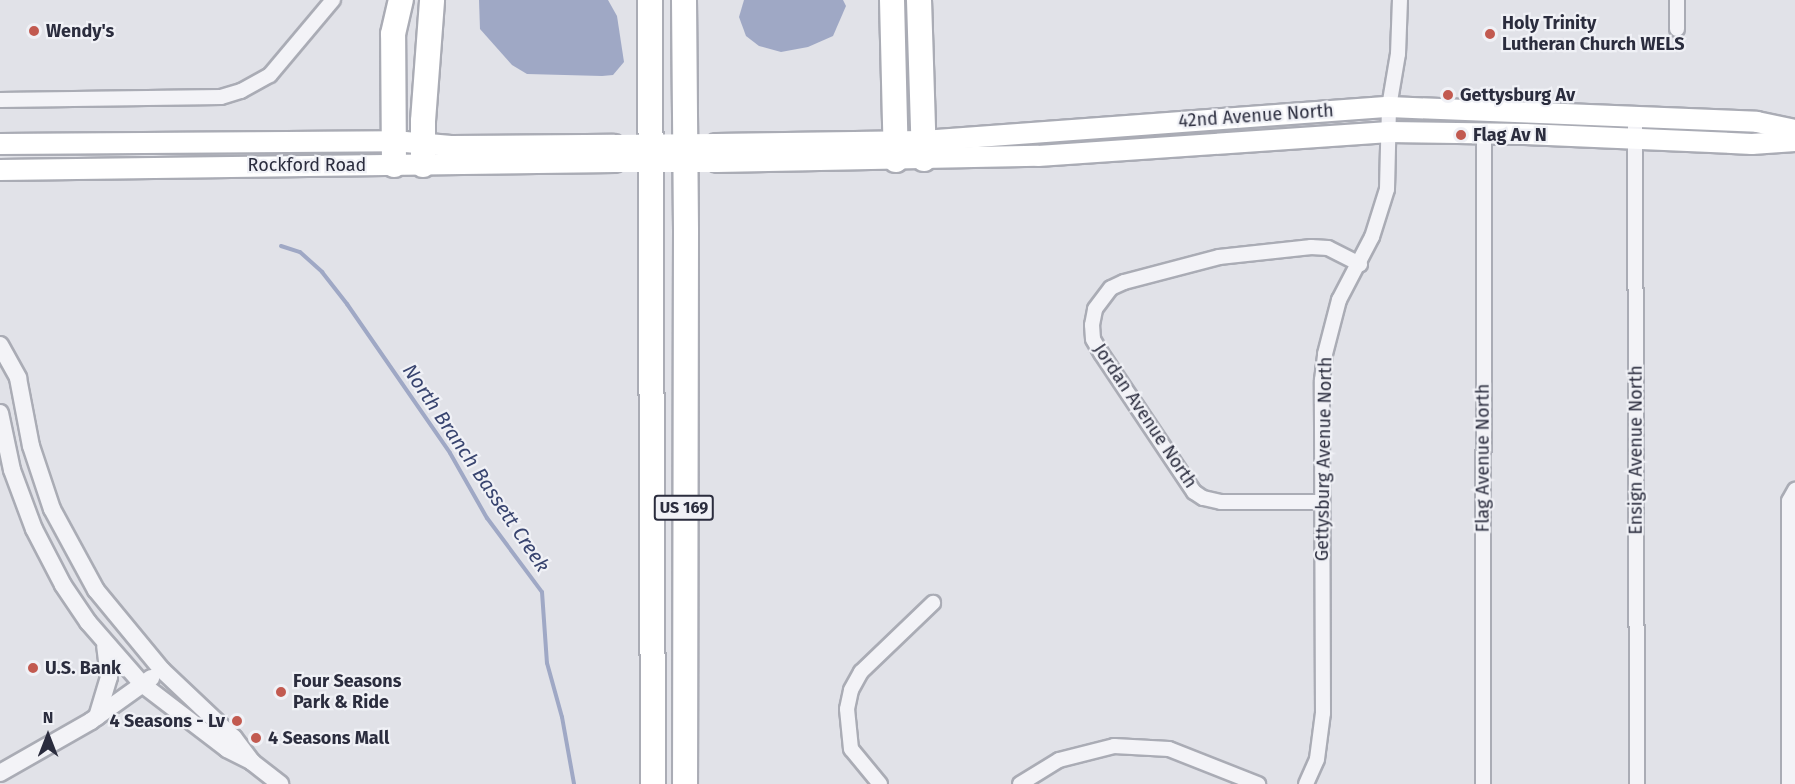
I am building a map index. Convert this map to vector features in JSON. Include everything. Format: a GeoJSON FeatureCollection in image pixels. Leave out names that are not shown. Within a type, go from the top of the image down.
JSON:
{"type":"FeatureCollection","features":[{"type":"Feature","properties":{"kind":"highway"},"geometry":{"type":"LineString","coordinates":[[394,153],[393,34],[401,0]]}},
{"type":"Feature","properties":{"kind":"highway"},"geometry":{"type":"LineString","coordinates":[[423,154],[429,10],[432,0]]}},
{"type":"Feature","properties":{"kind":"highway"},"geometry":{"type":"LineString","coordinates":[[633,0],[650,68]]}},
{"type":"Feature","properties":{"kind":"highway","name":"US 169"},"geometry":{"type":"LineString","coordinates":[[650,0],[653,784]]}},
{"type":"Feature","properties":{"kind":"highway","name":"US 169"},"geometry":{"type":"LineString","coordinates":[[684,0],[685,784]]}},
{"type":"Feature","properties":{"kind":"highway"},"geometry":{"type":"LineString","coordinates":[[684,35],[696,0]]}},
{"type":"Feature","properties":{"kind":"highway"},"geometry":{"type":"LineString","coordinates":[[892,0],[896,151]]}},
{"type":"Feature","properties":{"kind":"highway"},"geometry":{"type":"LineString","coordinates":[[919,0],[923,150]]}},
{"type":"Feature","properties":{"kind":"main road","name":"42nd Avenue North"},"geometry":{"type":"LineString","coordinates":[[614,153],[923,150],[1389,107],[1756,122],[1795,130]]}},
{"type":"Feature","properties":{"kind":"main road","name":"42nd Avenue North"},"geometry":{"type":"LineString","coordinates":[[923,150],[1038,156],[1389,132],[1484,132],[1752,144],[1795,141]]}},
{"type":"Feature","properties":{"kind":"main road","name":"Rockford Road"},"geometry":{"type":"LineString","coordinates":[[0,144],[423,154],[614,153]]}},
{"type":"Feature","properties":{"kind":"main road","name":"Rockford Road"},"geometry":{"type":"LineString","coordinates":[[0,170],[394,153]]}},
{"type":"Feature","properties":{"kind":"street"},"geometry":{"type":"LineString","coordinates":[[0,100],[221,97],[256,84],[285,59],[333,0]]}},
{"type":"Feature","properties":{"kind":"street","name":"Gettysburg Avenue North"},"geometry":{"type":"LineString","coordinates":[[1306,784],[1317,759],[1323,713],[1322,502],[1325,354],[1339,300],[1360,264],[1381,213],[1387,189],[1389,107],[1399,45],[1400,0]]}},
{"type":"Feature","properties":{"kind":"street"},"geometry":{"type":"LineString","coordinates":[[1677,0],[1677,29]]}},
{"type":"Feature","properties":{"kind":"street","name":"Ensign Avenue North"},"geometry":{"type":"LineString","coordinates":[[1635,116],[1636,784]]}},
{"type":"Feature","properties":{"kind":"street","name":"Flag Avenue North"},"geometry":{"type":"LineString","coordinates":[[1483,784],[1484,132]]}},
{"type":"Feature","properties":{"kind":"street","name":"Jordan Avenue North"},"geometry":{"type":"LineString","coordinates":[[1322,502],[1221,502],[1203,498],[1187,484],[1125,390],[1094,339],[1092,325],[1095,309],[1111,288],[1124,282],[1235,254],[1311,247],[1328,248],[1360,264]]}},
{"type":"Feature","properties":{"kind":"street"},"geometry":{"type":"LineString","coordinates":[[0,345],[18,378],[32,446],[61,527],[96,590],[162,670],[234,738],[252,762]]}},
{"type":"Feature","properties":{"kind":"street"},"geometry":{"type":"LineString","coordinates":[[0,413],[12,470],[38,539],[63,585],[104,642],[142,684],[227,749],[252,762],[280,784]]}},
{"type":"Feature","properties":{"kind":"street"},"geometry":{"type":"LineString","coordinates":[[1789,784],[1788,501],[1794,491]]}},
{"type":"Feature","properties":{"kind":"street"},"geometry":{"type":"LineString","coordinates":[[880,784],[851,748],[847,709],[851,690],[861,672],[933,603]]}},
{"type":"Feature","properties":{"kind":"street"},"geometry":{"type":"LineString","coordinates":[[97,717],[109,677],[104,642]]}},
{"type":"Feature","properties":{"kind":"street"},"geometry":{"type":"LineString","coordinates":[[0,773],[51,746],[97,717],[162,670]]}},
{"type":"Feature","properties":{"kind":"street"},"geometry":{"type":"LineString","coordinates":[[1020,784],[1059,760],[1114,746],[1169,749],[1258,784]]}},
{"type":"Feature","properties":{"kind":"water"},"geometry":{"type":"Polygon","coordinates":[[[479,0],[608,0],[617,16],[624,62],[613,75],[527,74],[512,65],[480,29],[479,0]]]}},
{"type":"Feature","properties":{"kind":"water"},"geometry":{"type":"Polygon","coordinates":[[[744,0],[843,0],[846,6],[833,36],[808,47],[781,52],[759,46],[746,36],[739,17],[744,0]]]}},
{"type":"Feature","properties":{"kind":"waterway","name":"North Branch Bassett Creek"},"geometry":{"type":"LineString","coordinates":[[281,246],[300,252],[322,272],[347,304],[450,453],[487,518],[542,592],[547,663],[562,717],[574,784]]}},
{"type":"Feature","properties":{"kind":"place","name":"Wendy's"},"geometry":{"type":"Point","coordinates":[34,31]}},
{"type":"Feature","properties":{"kind":"place","name":"Holy Trinity Lutheran Church WELS"},"geometry":{"type":"Point","coordinates":[1490,34]}},
{"type":"Feature","properties":{"kind":"place","name":"Gettysburg Av"},"geometry":{"type":"Point","coordinates":[1448,95]}},
{"type":"Feature","properties":{"kind":"place","name":"Flag Av N"},"geometry":{"type":"Point","coordinates":[1461,135]}},
{"type":"Feature","properties":{"kind":"place","name":"U.S. Bank"},"geometry":{"type":"Point","coordinates":[33,668]}},
{"type":"Feature","properties":{"kind":"place","name":"Four Seasons Park & Ride"},"geometry":{"type":"Point","coordinates":[281,692]}},
{"type":"Feature","properties":{"kind":"place","name":"4 Seasons - Lv"},"geometry":{"type":"Point","coordinates":[237,721]}},
{"type":"Feature","properties":{"kind":"place","name":"4 Seasons Mall"},"geometry":{"type":"Point","coordinates":[256,738]}}]}
